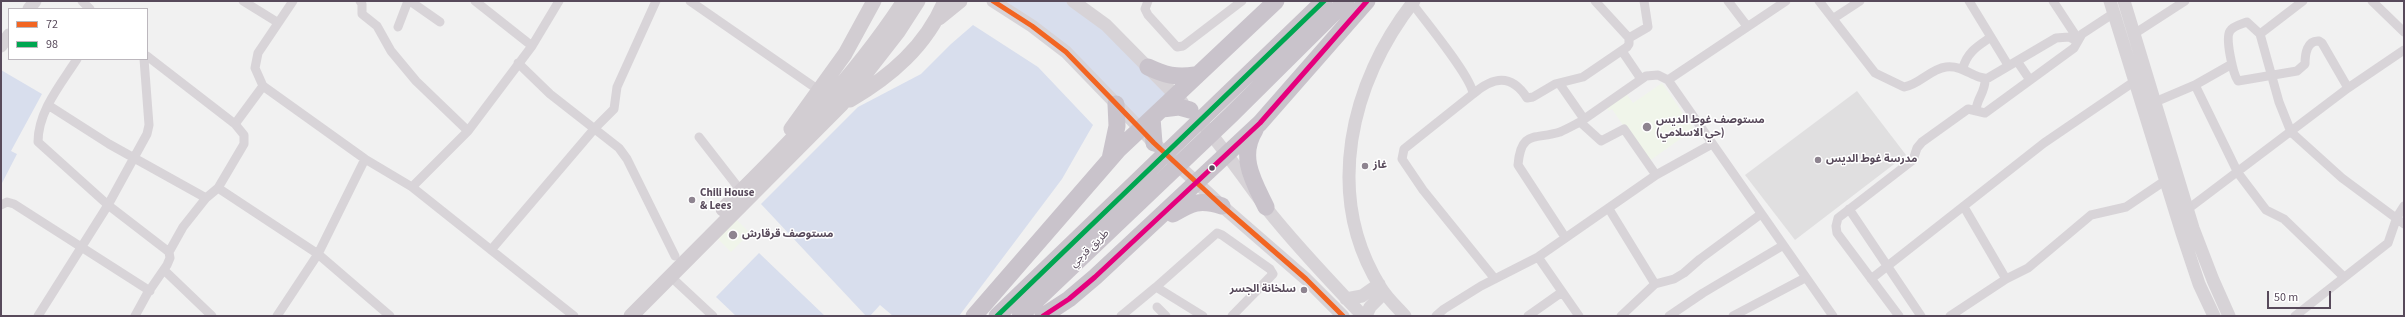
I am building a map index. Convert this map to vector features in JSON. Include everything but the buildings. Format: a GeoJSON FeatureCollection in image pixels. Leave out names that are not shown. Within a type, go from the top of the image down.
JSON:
{"type":"FeatureCollection","features":[{"type":"Feature","properties":{"kind":"highway"},"geometry":{"type":"LineString","coordinates":[[974,316],[1110,160],[1195,75],[1276,1]]}},
{"type":"Feature","properties":{"kind":"highway"},"geometry":{"type":"LineString","coordinates":[[1154,177],[1219,103],[1324,1]]}},
{"type":"Feature","properties":{"kind":"highway"},"geometry":{"type":"LineString","coordinates":[[1154,177],[1231,115],[1346,1]]}},
{"type":"Feature","properties":{"kind":"highway"},"geometry":{"type":"LineString","coordinates":[[1266,208],[1251,176],[1246,158],[1252,134],[1367,1]]}},
{"type":"Feature","properties":{"kind":"highway"},"geometry":{"type":"LineString","coordinates":[[1148,67],[1167,76],[1177,78],[1195,75]]}},
{"type":"Feature","properties":{"kind":"highway"},"geometry":{"type":"LineString","coordinates":[[1110,160],[1117,126],[1116,104]]}},
{"type":"Feature","properties":{"kind":"highway"},"geometry":{"type":"LineString","coordinates":[[1152,119],[1179,108],[1190,110]]}},
{"type":"Feature","properties":{"kind":"highway"},"geometry":{"type":"LineString","coordinates":[[1152,119],[1154,143]]}},
{"type":"Feature","properties":{"kind":"highway"},"geometry":{"type":"LineString","coordinates":[[1043,316],[1068,299],[1095,277],[1159,218],[1209,165],[1260,123]]}},
{"type":"Feature","properties":{"kind":"highway","name":"طريق قرجي"},"geometry":{"type":"LineString","coordinates":[[997,316],[1154,177]]}},
{"type":"Feature","properties":{"kind":"highway","name":"طريق قرجي"},"geometry":{"type":"LineString","coordinates":[[1020,316],[1154,177]]}},
{"type":"Feature","properties":{"kind":"highway"},"geometry":{"type":"LineString","coordinates":[[1159,218],[1167,218],[1192,203],[1212,203],[1222,206]]}},
{"type":"Feature","properties":{"kind":"main road"},"geometry":{"type":"LineString","coordinates":[[776,156],[783,138],[820,91],[845,54],[874,1]]}},
{"type":"Feature","properties":{"kind":"main road"},"geometry":{"type":"LineString","coordinates":[[619,316],[675,256],[832,98],[860,63],[904,1]]}},
{"type":"Feature","properties":{"kind":"main road"},"geometry":{"type":"LineString","coordinates":[[631,316],[842,104],[898,32],[918,1]]}},
{"type":"Feature","properties":{"kind":"main road"},"geometry":{"type":"LineString","coordinates":[[842,104],[875,85],[891,73],[924,39],[937,20],[945,1]]}},
{"type":"Feature","properties":{"kind":"main road"},"geometry":{"type":"LineString","coordinates":[[937,20],[960,1]]}},
{"type":"Feature","properties":{"kind":"street"},"geometry":{"type":"LineString","coordinates":[[243,1],[277,22]]}},
{"type":"Feature","properties":{"kind":"street"},"geometry":{"type":"LineString","coordinates":[[293,1],[277,22],[258,53],[255,68],[263,86],[365,159],[412,187],[574,316]]}},
{"type":"Feature","properties":{"kind":"street"},"geometry":{"type":"LineString","coordinates":[[360,1],[362,4],[362,14],[376,26],[391,51],[416,81],[468,131]]}},
{"type":"Feature","properties":{"kind":"street"},"geometry":{"type":"LineString","coordinates":[[398,26],[409,1],[440,22]]}},
{"type":"Feature","properties":{"kind":"street"},"geometry":{"type":"LineString","coordinates":[[475,1],[532,46]]}},
{"type":"Feature","properties":{"kind":"street"},"geometry":{"type":"LineString","coordinates":[[412,187],[468,131],[532,46],[559,1]]}},
{"type":"Feature","properties":{"kind":"street"},"geometry":{"type":"LineString","coordinates":[[492,250],[595,128],[614,109],[617,87],[656,1]]}},
{"type":"Feature","properties":{"kind":"street"},"geometry":{"type":"LineString","coordinates":[[690,1],[820,91]]}},
{"type":"Feature","properties":{"kind":"street"},"geometry":{"type":"LineString","coordinates":[[993,1],[1032,26],[1066,52],[1116,104],[1152,119]]}},
{"type":"Feature","properties":{"kind":"street"},"geometry":{"type":"LineString","coordinates":[[1073,1],[1106,25],[1190,110],[1222,206],[1322,293],[1343,316]]}},
{"type":"Feature","properties":{"kind":"street"},"geometry":{"type":"LineString","coordinates":[[1148,1],[1145,9],[1148,15],[1177,47],[1183,46],[1242,1]]}},
{"type":"Feature","properties":{"kind":"street"},"geometry":{"type":"LineString","coordinates":[[1495,279],[1423,190],[1401,156],[1404,149],[1493,80],[1511,81],[1522,91],[1526,98],[1534,97],[1559,83],[1583,77],[1622,51],[1630,44],[1629,38],[1595,1]]}},
{"type":"Feature","properties":{"kind":"street"},"geometry":{"type":"LineString","coordinates":[[1629,38],[1648,27],[1644,1]]}},
{"type":"Feature","properties":{"kind":"street"},"geometry":{"type":"LineString","coordinates":[[1728,1],[1747,26]]}},
{"type":"Feature","properties":{"kind":"street"},"geometry":{"type":"LineString","coordinates":[[1668,80],[1786,1]]}},
{"type":"Feature","properties":{"kind":"street"},"geometry":{"type":"LineString","coordinates":[[1819,1],[1834,18],[1876,73],[1900,87],[1907,87],[1939,68],[1951,66],[1963,68],[1985,79],[1992,77],[2012,63],[2056,38],[2069,37],[2078,40]]}},
{"type":"Feature","properties":{"kind":"street"},"geometry":{"type":"LineString","coordinates":[[1834,18],[1860,1]]}},
{"type":"Feature","properties":{"kind":"street"},"geometry":{"type":"LineString","coordinates":[[1969,1],[1991,37],[2012,63],[2030,80]]}},
{"type":"Feature","properties":{"kind":"street"},"geometry":{"type":"LineString","coordinates":[[2053,1],[2078,40]]}},
{"type":"Feature","properties":{"kind":"street"},"geometry":{"type":"LineString","coordinates":[[2124,1],[2188,209],[2213,280],[2229,316]]}},
{"type":"Feature","properties":{"kind":"street"},"geometry":{"type":"LineString","coordinates":[[2134,34],[2185,1]]}},
{"type":"Feature","properties":{"kind":"street"},"geometry":{"type":"LineString","coordinates":[[2260,34],[2303,1]]}},
{"type":"Feature","properties":{"kind":"street"},"geometry":{"type":"LineString","coordinates":[[2372,1],[2404,32]]}},
{"type":"Feature","properties":{"kind":"street"},"geometry":{"type":"LineString","coordinates":[[1405,316],[1381,288],[1366,259],[1358,234],[1348,174],[1349,148],[1354,122],[1379,55],[1413,2],[1456,63],[1472,89],[1473,94]]}},
{"type":"Feature","properties":{"kind":"street"},"geometry":{"type":"LineString","coordinates":[[1895,314],[1837,233],[1836,226],[1838,218],[1914,160],[1920,144],[1965,110],[1976,110],[1980,113],[1985,113],[2074,48],[2082,34],[2112,7],[2199,284],[2214,316]]}},
{"type":"Feature","properties":{"kind":"street"},"geometry":{"type":"LineString","coordinates":[[2348,88],[2322,43],[2315,40],[2306,50],[2305,64],[2302,69],[2271,77],[2240,82],[2236,79],[2232,64],[2229,34],[2231,29],[2247,22],[2260,34],[2271,77],[2291,132],[2342,178],[2401,220]]}},
{"type":"Feature","properties":{"kind":"street"},"geometry":{"type":"LineString","coordinates":[[1,46],[8,36]]}},
{"type":"Feature","properties":{"kind":"street"},"geometry":{"type":"LineString","coordinates":[[1963,68],[1968,55],[1991,37]]}},
{"type":"Feature","properties":{"kind":"street"},"geometry":{"type":"LineString","coordinates":[[2188,209],[2238,173],[2348,88],[2404,50]]}},
{"type":"Feature","properties":{"kind":"street"},"geometry":{"type":"LineString","coordinates":[[1622,51],[1641,80]]}},
{"type":"Feature","properties":{"kind":"street"},"geometry":{"type":"LineString","coordinates":[[136,316],[164,270],[170,258],[169,252],[183,227],[206,198],[218,188],[246,140],[235,124],[148,57]]}},
{"type":"Feature","properties":{"kind":"street"},"geometry":{"type":"LineString","coordinates":[[76,60],[48,106],[38,129],[38,142],[108,205],[169,252]]}},
{"type":"Feature","properties":{"kind":"street"},"geometry":{"type":"LineString","coordinates":[[38,316],[108,205],[149,125],[144,60]]}},
{"type":"Feature","properties":{"kind":"street"},"geometry":{"type":"LineString","coordinates":[[518,63],[550,94],[619,148],[627,159],[675,256]]}},
{"type":"Feature","properties":{"kind":"street"},"geometry":{"type":"LineString","coordinates":[[2155,102],[2195,85],[2232,64]]}},
{"type":"Feature","properties":{"kind":"street"},"geometry":{"type":"LineString","coordinates":[[1565,238],[1518,165],[1518,159],[1526,141],[1535,135],[1559,132],[1582,121],[1646,76],[1658,75],[1668,80],[1782,246],[1833,316]]}},
{"type":"Feature","properties":{"kind":"street"},"geometry":{"type":"LineString","coordinates":[[1976,110],[1977,102],[1984,90],[1985,79]]}},
{"type":"Feature","properties":{"kind":"street"},"geometry":{"type":"LineString","coordinates":[[1871,279],[2044,143],[2135,81]]}},
{"type":"Feature","properties":{"kind":"street"},"geometry":{"type":"LineString","coordinates":[[1559,83],[1582,121],[1601,141],[1624,129],[1656,175]]}},
{"type":"Feature","properties":{"kind":"street"},"geometry":{"type":"LineString","coordinates":[[2195,85],[2238,173],[2266,210],[2284,219],[2344,277]]}},
{"type":"Feature","properties":{"kind":"street"},"geometry":{"type":"LineString","coordinates":[[235,124],[263,86]]}},
{"type":"Feature","properties":{"kind":"street"},"geometry":{"type":"LineString","coordinates":[[48,106],[133,157],[206,198]]}},
{"type":"Feature","properties":{"kind":"street"},"geometry":{"type":"LineString","coordinates":[[699,138],[741,191]]}},
{"type":"Feature","properties":{"kind":"street"},"geometry":{"type":"LineString","coordinates":[[1154,143],[1209,165],[1266,208],[1308,258],[1346,299],[1365,316],[1381,288]]}},
{"type":"Feature","properties":{"kind":"street"},"geometry":{"type":"LineString","coordinates":[[1436,316],[1444,308],[1538,257],[1656,175],[1712,144]]}},
{"type":"Feature","properties":{"kind":"street"},"geometry":{"type":"LineString","coordinates":[[277,316],[318,254],[365,159]]}},
{"type":"Feature","properties":{"kind":"street"},"geometry":{"type":"LineString","coordinates":[[1950,316],[2006,279],[2028,268],[2091,215],[2126,207],[2166,180]]}},
{"type":"Feature","properties":{"kind":"street"},"geometry":{"type":"LineString","coordinates":[[218,188],[318,254],[390,316]]}},
{"type":"Feature","properties":{"kind":"street"},"geometry":{"type":"LineString","coordinates":[[1,205],[7,202],[14,204],[80,248],[150,291]]}},
{"type":"Feature","properties":{"kind":"street"},"geometry":{"type":"LineString","coordinates":[[2295,316],[2388,243],[2401,220],[2404,206]]}},
{"type":"Feature","properties":{"kind":"street"},"geometry":{"type":"LineString","coordinates":[[1964,207],[2006,279]]}},
{"type":"Feature","properties":{"kind":"street"},"geometry":{"type":"LineString","coordinates":[[1609,209],[1655,284]]}},
{"type":"Feature","properties":{"kind":"street"},"geometry":{"type":"LineString","coordinates":[[1849,209],[1921,316]]}},
{"type":"Feature","properties":{"kind":"street"},"geometry":{"type":"LineString","coordinates":[[1621,316],[1655,284],[1674,280],[1760,214]]}},
{"type":"Feature","properties":{"kind":"street"},"geometry":{"type":"LineString","coordinates":[[1121,316],[1217,233],[1222,235],[1270,270],[1273,274],[1232,316]]}},
{"type":"Feature","properties":{"kind":"street"},"geometry":{"type":"LineString","coordinates":[[1669,316],[1702,293],[1782,246]]}},
{"type":"Feature","properties":{"kind":"street"},"geometry":{"type":"LineString","coordinates":[[1538,257],[1579,316]]}},
{"type":"Feature","properties":{"kind":"street"},"geometry":{"type":"LineString","coordinates":[[164,270],[212,316]]}},
{"type":"Feature","properties":{"kind":"street"},"geometry":{"type":"LineString","coordinates":[[670,276],[713,316]]}},
{"type":"Feature","properties":{"kind":"street"},"geometry":{"type":"LineString","coordinates":[[1733,316],[1805,278]]}},
{"type":"Feature","properties":{"kind":"street"},"geometry":{"type":"LineString","coordinates":[[1156,287],[1192,313],[1203,316]]}},
{"type":"Feature","properties":{"kind":"street"},"geometry":{"type":"LineString","coordinates":[[1346,299],[1362,296],[1381,288]]}},
{"type":"Feature","properties":{"kind":"street"},"geometry":{"type":"LineString","coordinates":[[1528,316],[1562,292]]}},
{"type":"Feature","properties":{"kind":"street"},"geometry":{"type":"LineString","coordinates":[[1322,293],[1329,316]]}},
{"type":"Feature","properties":{"kind":"street"},"geometry":{"type":"LineString","coordinates":[[1157,307],[1166,316]]}},
{"type":"Feature","properties":{"kind":"shaded area"},"geometry":{"type":"Polygon","coordinates":[[[1000,1],[1070,1],[1086,13],[1168,94],[1141,121],[1000,1]]]}},
{"type":"Feature","properties":{"kind":"shaded area"},"geometry":{"type":"Polygon","coordinates":[[[973,25],[1038,67],[1093,125],[1062,179],[959,316],[893,316],[880,305],[870,316],[866,316],[761,204],[858,107],[921,74],[951,44],[973,25]]]}},
{"type":"Feature","properties":{"kind":"shaded area"},"geometry":{"type":"Polygon","coordinates":[[[1,70],[42,94],[11,151],[17,154],[1,185],[1,70]]]}},
{"type":"Feature","properties":{"kind":"shaded area"},"geometry":{"type":"Polygon","coordinates":[[[1662,83],[1694,129],[1648,162],[1612,109],[1609,111],[1605,106],[1625,92],[1633,103],[1662,83]]]}},
{"type":"Feature","properties":{"kind":"shaded area"},"geometry":{"type":"Polygon","coordinates":[[[1857,91],[1906,155],[1795,240],[1745,175],[1857,91]]]}},
{"type":"Feature","properties":{"kind":"shaded area","name":"مستوصف قرقارش"},"geometry":{"type":"Polygon","coordinates":[[[735,218],[750,233],[731,252],[716,237],[735,218]]]}},
{"type":"Feature","properties":{"kind":"shaded area"},"geometry":{"type":"Polygon","coordinates":[[[759,253],[825,316],[736,316],[716,297],[759,253]]]}},
{"type":"Feature","properties":{"kind":"transit line","name":"72"},"geometry":{"type":"LineString","coordinates":[[993,1],[1032,26],[1066,52],[1154,143],[1222,206],[1306,279],[1343,316]]}},
{"type":"Feature","properties":{"kind":"transit line","name":"98"},"geometry":{"type":"LineString","coordinates":[[997,316],[1324,1]]}},
{"type":"Feature","properties":{"kind":"transit line"},"geometry":{"type":"LineString","coordinates":[[1043,316],[1069,299],[1095,277],[1260,123],[1367,1]]}},
{"type":"Feature","properties":{"kind":"place","name":"مستوصف غوط الديس (حي الاسلامي)"},"geometry":{"type":"Point","coordinates":[1647,127]}},
{"type":"Feature","properties":{"kind":"place","name":"مدرسة غوط الديس"},"geometry":{"type":"Point","coordinates":[1818,160]}},
{"type":"Feature","properties":{"kind":"place","name":"غاز"},"geometry":{"type":"Point","coordinates":[1365,166]}},
{"type":"Feature","properties":{"kind":"place","name":"Chili House & Lees"},"geometry":{"type":"Point","coordinates":[692,200]}},
{"type":"Feature","properties":{"kind":"place","name":"مستوصف قرقارش"},"geometry":{"type":"Point","coordinates":[733,235]}},
{"type":"Feature","properties":{"kind":"place","name":"سلخانة الجسر"},"geometry":{"type":"Point","coordinates":[1304,290]}}]}
